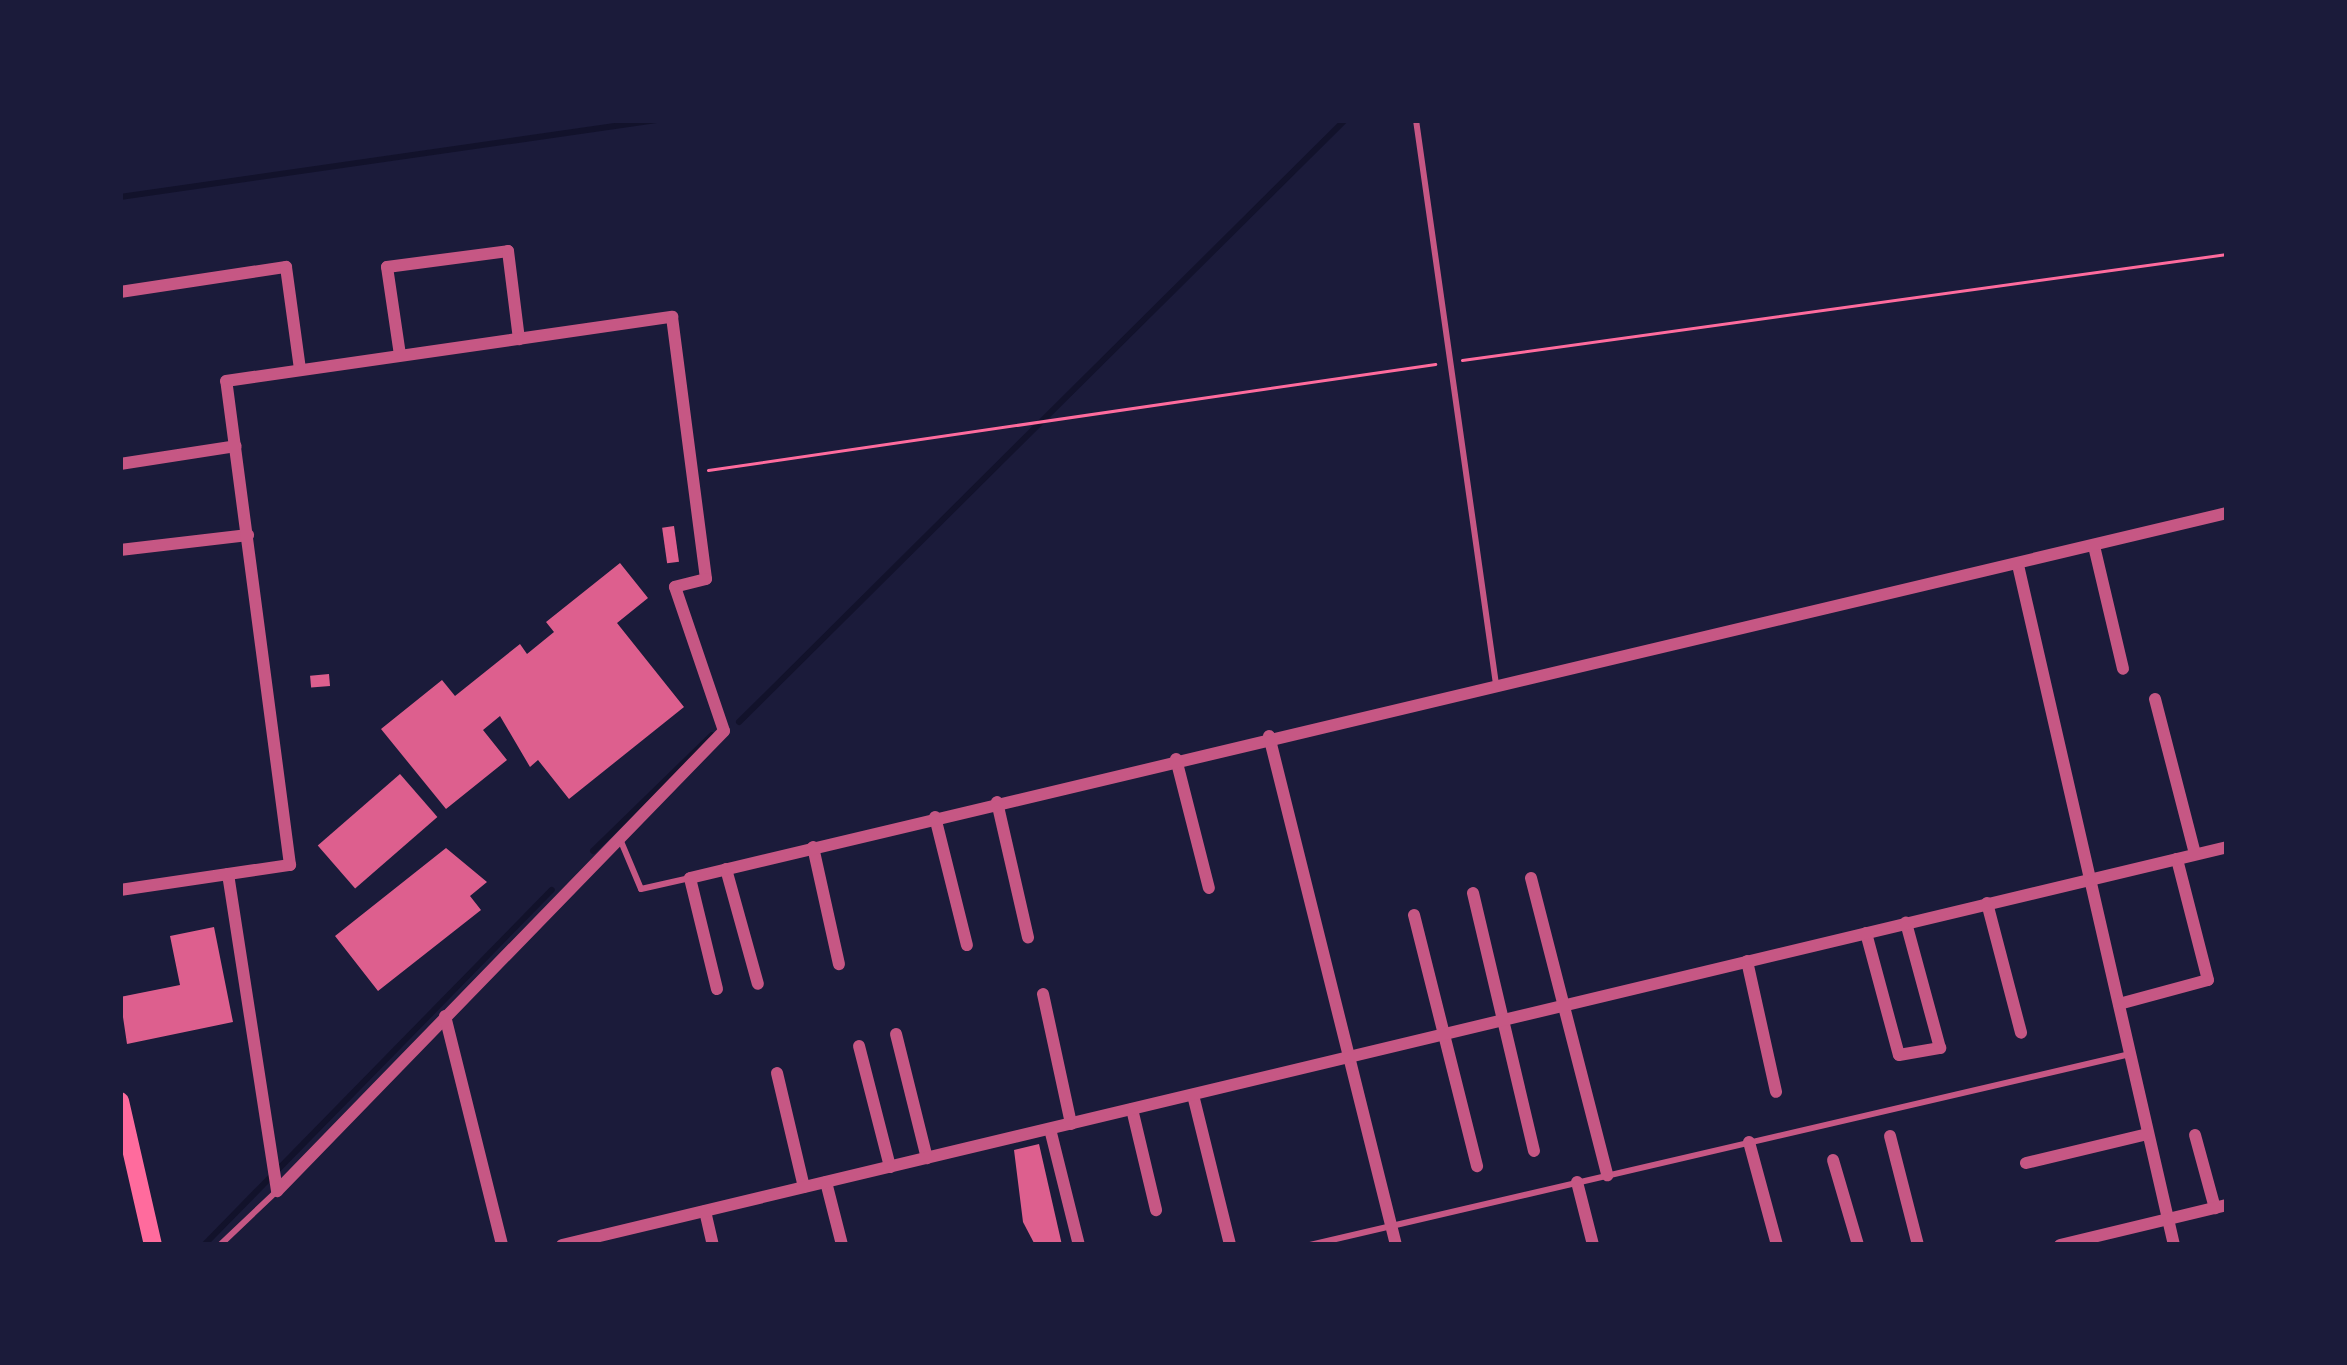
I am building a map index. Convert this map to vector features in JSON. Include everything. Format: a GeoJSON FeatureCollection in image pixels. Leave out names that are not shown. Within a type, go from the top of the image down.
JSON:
{"type":"FeatureCollection","features":[{"type":"Feature","properties":{"kind":"main road"},"geometry":{"type":"LineString","coordinates":[[120,1101],[153,1245]]}},
{"type":"Feature","properties":{"kind":"street"},"geometry":{"type":"LineString","coordinates":[[400,355],[387,267],[407,264],[508,251],[519,339]]}},
{"type":"Feature","properties":{"kind":"street"},"geometry":{"type":"LineString","coordinates":[[120,292],[286,267],[299,369]]}},
{"type":"Feature","properties":{"kind":"street"},"geometry":{"type":"LineString","coordinates":[[120,890],[290,865],[226,381],[672,317],[706,579],[675,587],[724,731],[618,835],[278,1191]]}},
{"type":"Feature","properties":{"kind":"street"},"geometry":{"type":"LineString","coordinates":[[120,464],[236,446]]}},
{"type":"Feature","properties":{"kind":"street"},"geometry":{"type":"LineString","coordinates":[[717,989],[690,878],[1269,736],[2227,513]]}},
{"type":"Feature","properties":{"kind":"street"},"geometry":{"type":"LineString","coordinates":[[120,550],[248,535]]}},
{"type":"Feature","properties":{"kind":"street"},"geometry":{"type":"LineString","coordinates":[[2094,546],[2123,669]]}},
{"type":"Feature","properties":{"kind":"street"},"geometry":{"type":"LineString","coordinates":[[2018,565],[2174,1245]]}},
{"type":"Feature","properties":{"kind":"street"},"geometry":{"type":"LineString","coordinates":[[2155,699],[2195,854]]}},
{"type":"Feature","properties":{"kind":"street"},"geometry":{"type":"LineString","coordinates":[[1269,736],[1396,1245]]}},
{"type":"Feature","properties":{"kind":"street"},"geometry":{"type":"LineString","coordinates":[[1175,759],[1209,888]]}},
{"type":"Feature","properties":{"kind":"street"},"geometry":{"type":"LineString","coordinates":[[997,802],[1028,937]]}},
{"type":"Feature","properties":{"kind":"street"},"geometry":{"type":"LineString","coordinates":[[935,818],[967,945]]}},
{"type":"Feature","properties":{"kind":"street"},"geometry":{"type":"LineString","coordinates":[[562,1245],[2227,847]]}},
{"type":"Feature","properties":{"kind":"street"},"geometry":{"type":"LineString","coordinates":[[813,848],[839,964]]}},
{"type":"Feature","properties":{"kind":"street"},"geometry":{"type":"LineString","coordinates":[[2119,1004],[2208,980],[2177,859]]}},
{"type":"Feature","properties":{"kind":"street"},"geometry":{"type":"LineString","coordinates":[[726,869],[758,984]]}},
{"type":"Feature","properties":{"kind":"street"},"geometry":{"type":"LineString","coordinates":[[228,874],[278,1191]]}},
{"type":"Feature","properties":{"kind":"street"},"geometry":{"type":"LineString","coordinates":[[1531,878],[1607,1175]]}},
{"type":"Feature","properties":{"kind":"street"},"geometry":{"type":"LineString","coordinates":[[1474,893],[1534,1151]]}},
{"type":"Feature","properties":{"kind":"street"},"geometry":{"type":"LineString","coordinates":[[1987,903],[2021,1033]]}},
{"type":"Feature","properties":{"kind":"street"},"geometry":{"type":"LineString","coordinates":[[1414,915],[1477,1166]]}},
{"type":"Feature","properties":{"kind":"street"},"geometry":{"type":"LineString","coordinates":[[1866,933],[1899,1055],[1940,1048],[1906,923]]}},
{"type":"Feature","properties":{"kind":"street"},"geometry":{"type":"LineString","coordinates":[[1747,961],[1776,1092]]}},
{"type":"Feature","properties":{"kind":"street"},"geometry":{"type":"LineString","coordinates":[[1042,994],[1071,1124]]}},
{"type":"Feature","properties":{"kind":"street"},"geometry":{"type":"LineString","coordinates":[[445,1016],[502,1245]]}},
{"type":"Feature","properties":{"kind":"street"},"geometry":{"type":"LineString","coordinates":[[896,1034],[927,1158]]}},
{"type":"Feature","properties":{"kind":"street"},"geometry":{"type":"LineString","coordinates":[[859,1046],[890,1167]]}},
{"type":"Feature","properties":{"kind":"street"},"geometry":{"type":"LineString","coordinates":[[777,1073],[804,1187]]}},
{"type":"Feature","properties":{"kind":"street"},"geometry":{"type":"LineString","coordinates":[[1193,1095],[1230,1245]]}},
{"type":"Feature","properties":{"kind":"street"},"geometry":{"type":"LineString","coordinates":[[1132,1109],[1156,1210]]}},
{"type":"Feature","properties":{"kind":"street"},"geometry":{"type":"LineString","coordinates":[[1050,1129],[1079,1245]]}},
{"type":"Feature","properties":{"kind":"street"},"geometry":{"type":"LineString","coordinates":[[2026,1163],[2148,1134]]}},
{"type":"Feature","properties":{"kind":"street"},"geometry":{"type":"LineString","coordinates":[[2060,1245],[2221,1206],[2195,1135]]}},
{"type":"Feature","properties":{"kind":"street"},"geometry":{"type":"LineString","coordinates":[[1890,1136],[1918,1245]]}},
{"type":"Feature","properties":{"kind":"street"},"geometry":{"type":"LineString","coordinates":[[1749,1142],[1777,1245]]}},
{"type":"Feature","properties":{"kind":"street"},"geometry":{"type":"LineString","coordinates":[[1833,1160],[1858,1245]]}},
{"type":"Feature","properties":{"kind":"street"},"geometry":{"type":"LineString","coordinates":[[826,1182],[842,1245]]}},
{"type":"Feature","properties":{"kind":"street"},"geometry":{"type":"LineString","coordinates":[[1577,1182],[1593,1245]]}},
{"type":"Feature","properties":{"kind":"street"},"geometry":{"type":"LineString","coordinates":[[705,1211],[713,1245]]}},
{"type":"Feature","properties":{"kind":"lane"},"geometry":{"type":"LineString","coordinates":[[1416,120],[1496,684]]}},
{"type":"Feature","properties":{"kind":"lane"},"geometry":{"type":"LineString","coordinates":[[618,835],[641,889],[690,878]]}},
{"type":"Feature","properties":{"kind":"lane"},"geometry":{"type":"LineString","coordinates":[[1310,1245],[2130,1054]]}},
{"type":"Feature","properties":{"kind":"lane"},"geometry":{"type":"LineString","coordinates":[[220,1245],[278,1191]]}},
{"type":"Feature","properties":{"kind":"path"},"geometry":{"type":"LineString","coordinates":[[694,472],[2227,254]]}},
{"type":"Feature","properties":{"kind":"building"},"geometry":{"type":"Polygon","coordinates":[[[674,526],[679,562],[667,563],[662,528],[674,526]]]}},
{"type":"Feature","properties":{"kind":"building"},"geometry":{"type":"Polygon","coordinates":[[[620,563],[648,598],[617,623],[684,707],[569,799],[538,760],[530,767],[500,716],[483,730],[507,760],[446,809],[381,729],[442,680],[455,696],[520,644],[527,654],[554,632],[546,622],[620,563]]]}},
{"type":"Feature","properties":{"kind":"building"},"geometry":{"type":"Polygon","coordinates":[[[329,674],[330,686],[311,688],[310,676],[329,674]]]}},
{"type":"Feature","properties":{"kind":"building"},"geometry":{"type":"Polygon","coordinates":[[[400,774],[437,817],[355,889],[318,846],[400,774]]]}},
{"type":"Feature","properties":{"kind":"building"},"geometry":{"type":"Polygon","coordinates":[[[446,848],[487,882],[470,896],[481,910],[378,991],[335,936],[446,848]]]}},
{"type":"Feature","properties":{"kind":"building"},"geometry":{"type":"Polygon","coordinates":[[[214,927],[233,1022],[127,1044],[120,997],[180,985],[170,936],[214,927]]]}},
{"type":"Feature","properties":{"kind":"building"},"geometry":{"type":"Polygon","coordinates":[[[1039,1144],[1062,1245],[1035,1245],[1023,1222],[1014,1150],[1039,1144]]]}},
{"type":"Feature","properties":{"kind":"waterway"},"geometry":{"type":"LineString","coordinates":[[120,197],[657,120]]}},
{"type":"Feature","properties":{"kind":"waterway"},"geometry":{"type":"LineString","coordinates":[[739,722],[1345,120]]}},
{"type":"Feature","properties":{"kind":"waterway"},"geometry":{"type":"LineString","coordinates":[[593,851],[712,735]]}},
{"type":"Feature","properties":{"kind":"waterway"},"geometry":{"type":"LineString","coordinates":[[204,1245],[552,890]]}}]}
